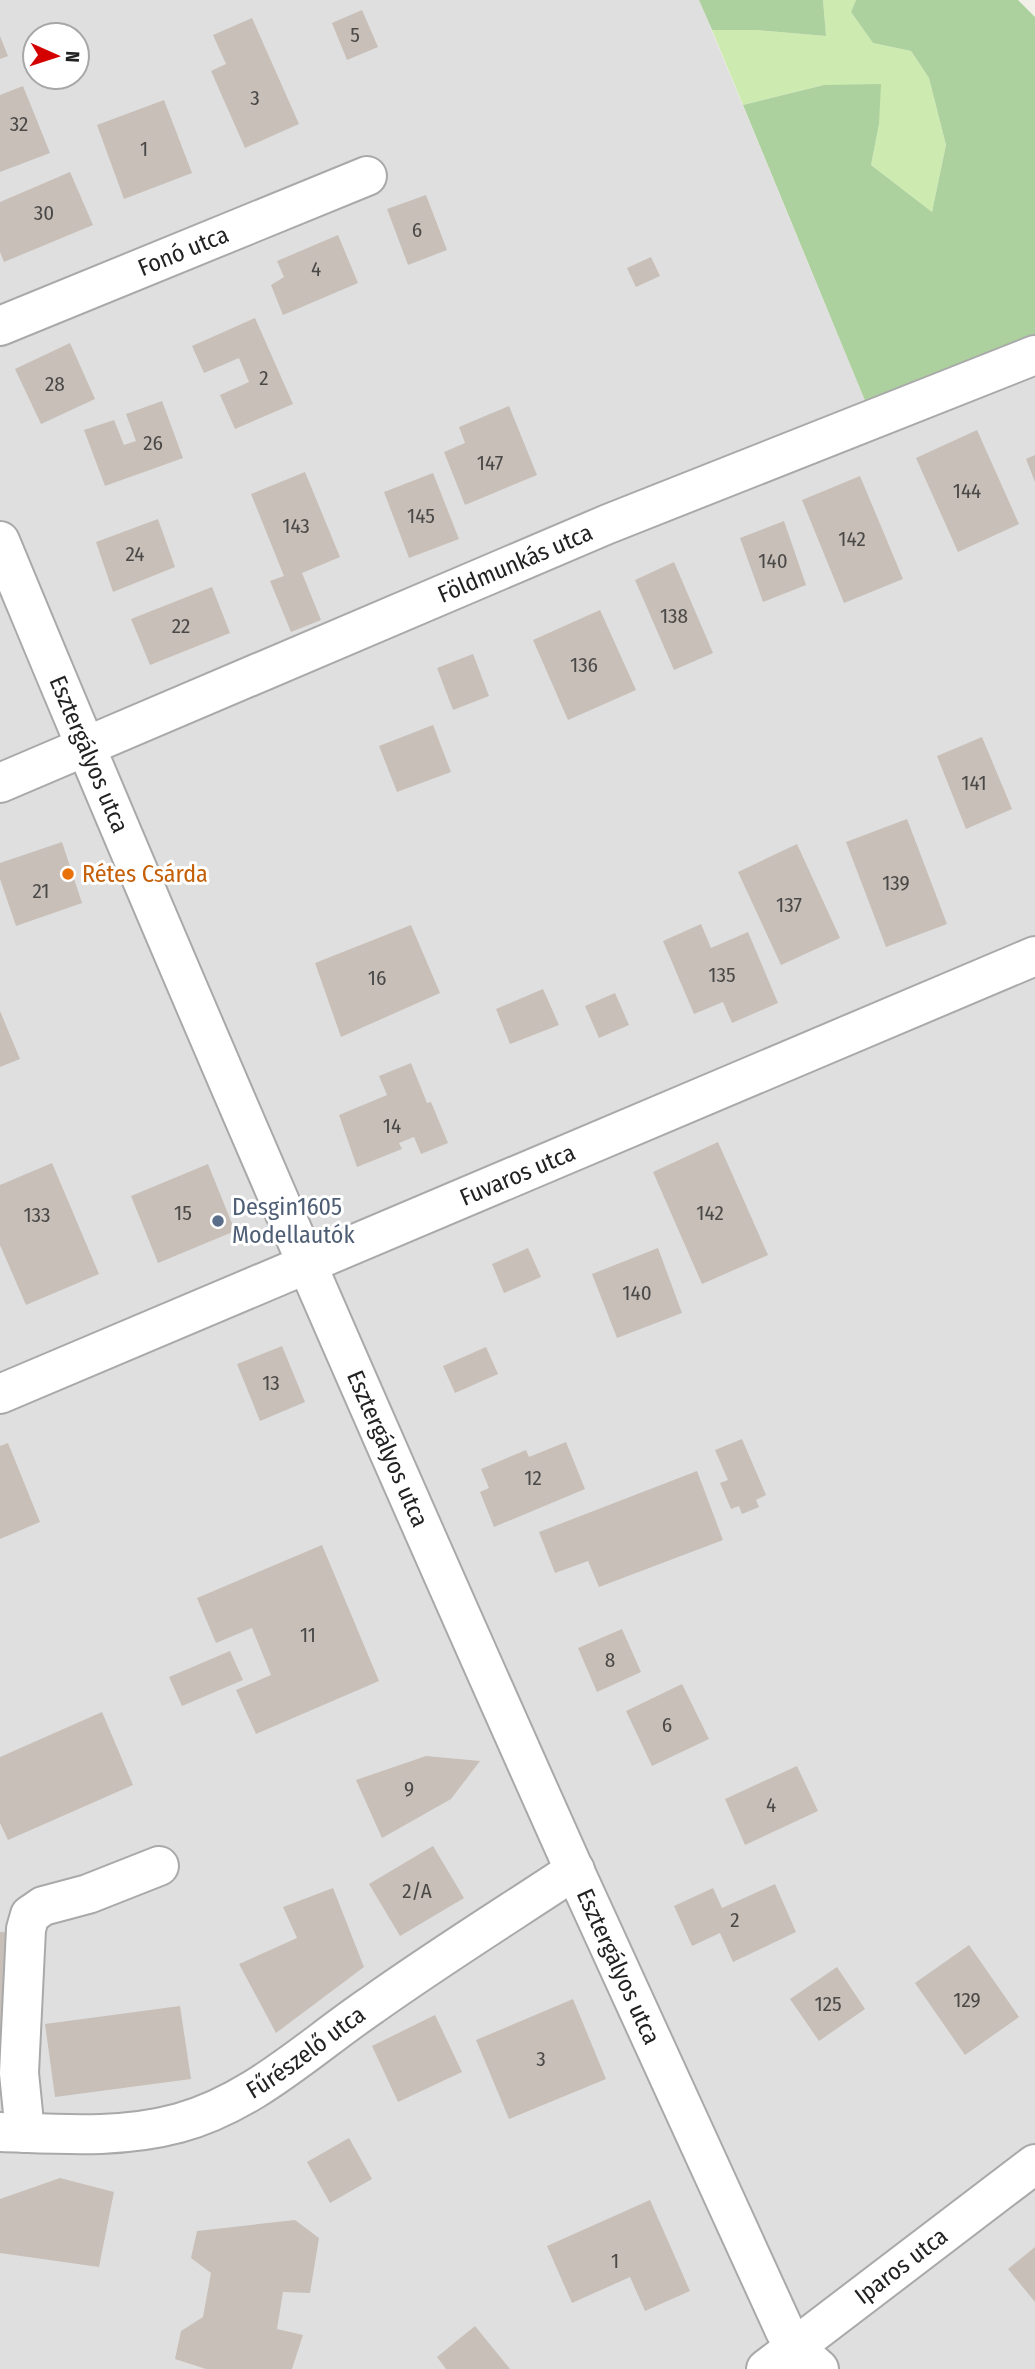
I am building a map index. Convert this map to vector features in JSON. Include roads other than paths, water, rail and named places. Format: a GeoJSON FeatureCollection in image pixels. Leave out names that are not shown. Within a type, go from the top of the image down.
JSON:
{"type":"FeatureCollection","features":[{"type":"Feature","properties":{"kind":"street","name":"Fonó utca"},"geometry":{"type":"LineString","coordinates":[[0,326],[367,176]]}},
{"type":"Feature","properties":{"kind":"street","name":"Földmunkás utca"},"geometry":{"type":"LineString","coordinates":[[0,783],[608,524],[1035,355]]}},
{"type":"Feature","properties":{"kind":"street","name":"Esztergályos utca"},"geometry":{"type":"LineString","coordinates":[[0,541],[306,1265],[575,1870],[785,2332],[793,2362]]}},
{"type":"Feature","properties":{"kind":"street","name":"Fuvaros utca"},"geometry":{"type":"LineString","coordinates":[[0,1394],[1035,956]]}},
{"type":"Feature","properties":{"kind":"street"},"geometry":{"type":"LineString","coordinates":[[13,2133],[19,2073],[26,1929],[30,1915],[43,1906],[88,1894],[159,1866]]}},
{"type":"Feature","properties":{"kind":"street","name":"Fűrészelő utca"},"geometry":{"type":"LineString","coordinates":[[13,2133],[131,2133],[179,2123],[222,2109],[262,2084],[372,2004],[575,1870]]}},
{"type":"Feature","properties":{"kind":"street","name":"Iparos utca"},"geometry":{"type":"LineString","coordinates":[[793,2362],[1035,2164]]}},
{"type":"Feature","properties":{"kind":"place","name":"Rétes Csárda"},"geometry":{"type":"Point","coordinates":[68,874]}},
{"type":"Feature","properties":{"kind":"place","name":"Desgin1605 Modellautók"},"geometry":{"type":"Point","coordinates":[218,1221]}}]}
